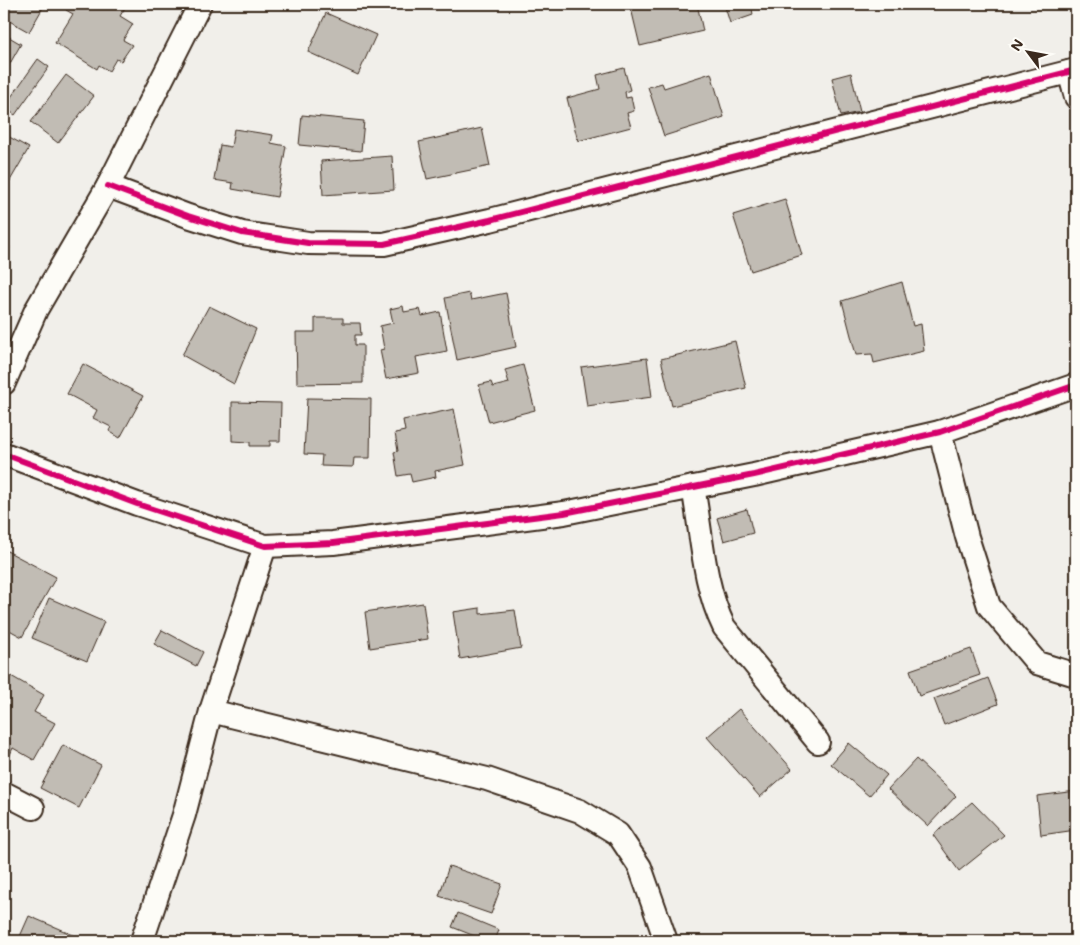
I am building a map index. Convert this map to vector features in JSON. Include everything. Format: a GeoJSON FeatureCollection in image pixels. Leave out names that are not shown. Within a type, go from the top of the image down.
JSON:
{"type":"FeatureCollection","features":[{"type":"Feature","properties":{"kind":"street"},"geometry":{"type":"LineString","coordinates":[[4,383],[36,310],[108,186],[200,4]]}},
{"type":"Feature","properties":{"kind":"street"},"geometry":{"type":"LineString","coordinates":[[108,186],[188,216],[242,233],[308,243],[384,244],[490,220],[1073,71],[1076,97]]}},
{"type":"Feature","properties":{"kind":"street"},"geometry":{"type":"LineString","coordinates":[[6,460],[265,546],[333,543],[422,533],[564,513],[693,487],[940,432],[1076,385]]}},
{"type":"Feature","properties":{"kind":"street"},"geometry":{"type":"LineString","coordinates":[[940,432],[967,537],[989,606],[1037,663],[1076,675]]}},
{"type":"Feature","properties":{"kind":"street"},"geometry":{"type":"LineString","coordinates":[[693,487],[708,587],[724,627],[818,742]]}},
{"type":"Feature","properties":{"kind":"street"},"geometry":{"type":"LineString","coordinates":[[148,940],[184,815],[211,711],[265,546]]}},
{"type":"Feature","properties":{"kind":"street"},"geometry":{"type":"LineString","coordinates":[[211,711],[487,779],[580,811],[618,834],[640,867],[666,941]]}},
{"type":"Feature","properties":{"kind":"street"},"geometry":{"type":"LineString","coordinates":[[4,793],[33,808]]}},
{"type":"Feature","properties":{"kind":"building"},"geometry":{"type":"Polygon","coordinates":[[[4,4],[45,4],[29,32],[4,18],[4,4]]]}},
{"type":"Feature","properties":{"kind":"building"},"geometry":{"type":"Polygon","coordinates":[[[69,4],[123,4],[126,6],[120,16],[133,24],[123,40],[132,45],[121,61],[116,59],[109,71],[99,65],[97,69],[55,43],[73,14],[66,10],[69,4]]]}},
{"type":"Feature","properties":{"kind":"building"},"geometry":{"type":"Polygon","coordinates":[[[630,4],[697,4],[703,31],[640,46],[630,4]]]}},
{"type":"Feature","properties":{"kind":"building"},"geometry":{"type":"Polygon","coordinates":[[[724,4],[767,4],[752,8],[753,15],[730,23],[724,4]]]}},
{"type":"Feature","properties":{"kind":"building"},"geometry":{"type":"Polygon","coordinates":[[[326,13],[376,35],[358,75],[308,52],[326,13]]]}},
{"type":"Feature","properties":{"kind":"building"},"geometry":{"type":"Polygon","coordinates":[[[4,34],[21,44],[4,74],[4,34]]]}},
{"type":"Feature","properties":{"kind":"building"},"geometry":{"type":"Polygon","coordinates":[[[38,59],[49,67],[15,115],[4,107],[38,59]]]}},
{"type":"Feature","properties":{"kind":"building"},"geometry":{"type":"Polygon","coordinates":[[[624,68],[630,90],[625,92],[626,98],[631,97],[634,111],[627,113],[631,127],[578,141],[567,98],[600,89],[597,75],[624,68]]]}},
{"type":"Feature","properties":{"kind":"building"},"geometry":{"type":"Polygon","coordinates":[[[711,73],[724,117],[664,136],[648,87],[662,83],[664,88],[711,73]]]}},
{"type":"Feature","properties":{"kind":"building"},"geometry":{"type":"Polygon","coordinates":[[[851,73],[860,112],[841,116],[832,78],[851,73]]]}},
{"type":"Feature","properties":{"kind":"building"},"geometry":{"type":"Polygon","coordinates":[[[66,75],[94,96],[58,143],[31,122],[66,75]]]}},
{"type":"Feature","properties":{"kind":"building"},"geometry":{"type":"Polygon","coordinates":[[[302,115],[364,121],[361,151],[299,145],[302,115]]]}},
{"type":"Feature","properties":{"kind":"building"},"geometry":{"type":"Polygon","coordinates":[[[482,128],[490,166],[427,179],[419,142],[482,128]]]}},
{"type":"Feature","properties":{"kind":"building"},"geometry":{"type":"Polygon","coordinates":[[[234,129],[273,135],[271,143],[286,146],[277,197],[232,189],[233,183],[214,180],[220,145],[231,147],[234,129]]]}},
{"type":"Feature","properties":{"kind":"building"},"geometry":{"type":"Polygon","coordinates":[[[4,134],[29,148],[4,191],[4,134]]]}},
{"type":"Feature","properties":{"kind":"building"},"geometry":{"type":"Polygon","coordinates":[[[392,156],[394,190],[323,195],[321,161],[392,156]]]}},
{"type":"Feature","properties":{"kind":"building"},"geometry":{"type":"Polygon","coordinates":[[[785,199],[802,255],[751,271],[733,215],[785,199]]]}},
{"type":"Feature","properties":{"kind":"building"},"geometry":{"type":"Polygon","coordinates":[[[4,242],[10,247],[4,255],[4,242]]]}},
{"type":"Feature","properties":{"kind":"building"},"geometry":{"type":"Polygon","coordinates":[[[902,282],[913,326],[921,324],[924,351],[874,363],[872,354],[856,355],[842,301],[902,282]]]}},
{"type":"Feature","properties":{"kind":"building"},"geometry":{"type":"Polygon","coordinates":[[[469,293],[471,300],[506,293],[516,347],[457,360],[445,298],[469,293]]]}},
{"type":"Feature","properties":{"kind":"building"},"geometry":{"type":"Polygon","coordinates":[[[209,306],[256,329],[234,384],[182,355],[209,306]]]}},
{"type":"Feature","properties":{"kind":"building"},"geometry":{"type":"Polygon","coordinates":[[[403,306],[404,312],[420,309],[422,316],[440,312],[447,351],[416,357],[419,373],[386,379],[380,350],[384,349],[380,326],[393,323],[390,309],[403,306]]]}},
{"type":"Feature","properties":{"kind":"building"},"geometry":{"type":"Polygon","coordinates":[[[315,318],[343,318],[343,323],[360,323],[361,335],[355,335],[355,345],[363,345],[363,383],[297,384],[296,332],[315,332],[315,318]]]}},
{"type":"Feature","properties":{"kind":"building"},"geometry":{"type":"Polygon","coordinates":[[[735,341],[746,388],[672,406],[661,359],[735,341]]]}},
{"type":"Feature","properties":{"kind":"building"},"geometry":{"type":"Polygon","coordinates":[[[647,358],[652,397],[587,406],[581,367],[647,358]]]}},
{"type":"Feature","properties":{"kind":"building"},"geometry":{"type":"Polygon","coordinates":[[[83,364],[143,396],[120,438],[109,431],[111,427],[93,418],[97,410],[67,394],[83,364]]]}},
{"type":"Feature","properties":{"kind":"building"},"geometry":{"type":"Polygon","coordinates":[[[523,365],[535,410],[489,422],[479,385],[491,382],[493,387],[509,383],[505,370],[523,365]]]}},
{"type":"Feature","properties":{"kind":"building"},"geometry":{"type":"Polygon","coordinates":[[[307,398],[371,399],[370,458],[354,458],[353,467],[321,466],[322,455],[304,454],[307,398]]]}},
{"type":"Feature","properties":{"kind":"building"},"geometry":{"type":"Polygon","coordinates":[[[232,402],[281,403],[280,441],[270,441],[270,446],[250,446],[250,442],[232,441],[232,402]]]}},
{"type":"Feature","properties":{"kind":"building"},"geometry":{"type":"Polygon","coordinates":[[[454,409],[465,465],[435,471],[436,477],[412,482],[410,474],[398,476],[394,452],[398,451],[395,433],[405,431],[403,420],[454,409]]]}},
{"type":"Feature","properties":{"kind":"building"},"geometry":{"type":"Polygon","coordinates":[[[747,509],[753,533],[724,541],[717,518],[747,509]]]}},
{"type":"Feature","properties":{"kind":"building"},"geometry":{"type":"Polygon","coordinates":[[[7,551],[56,577],[22,637],[4,627],[4,552],[7,551]]]}},
{"type":"Feature","properties":{"kind":"building"},"geometry":{"type":"Polygon","coordinates":[[[49,598],[104,622],[87,661],[32,638],[49,598]]]}},
{"type":"Feature","properties":{"kind":"building"},"geometry":{"type":"Polygon","coordinates":[[[423,603],[428,639],[370,648],[365,612],[423,603]]]}},
{"type":"Feature","properties":{"kind":"building"},"geometry":{"type":"Polygon","coordinates":[[[480,608],[480,614],[515,610],[521,648],[460,659],[453,612],[480,608]]]}},
{"type":"Feature","properties":{"kind":"building"},"geometry":{"type":"Polygon","coordinates":[[[162,630],[203,652],[196,666],[154,644],[162,630]]]}},
{"type":"Feature","properties":{"kind":"building"},"geometry":{"type":"Polygon","coordinates":[[[971,649],[980,675],[919,696],[910,670],[971,649]]]}},
{"type":"Feature","properties":{"kind":"building"},"geometry":{"type":"Polygon","coordinates":[[[11,676],[44,695],[34,712],[55,723],[34,760],[13,748],[8,759],[4,756],[4,689],[11,676]]]}},
{"type":"Feature","properties":{"kind":"building"},"geometry":{"type":"Polygon","coordinates":[[[988,678],[998,704],[944,725],[934,699],[988,678]]]}},
{"type":"Feature","properties":{"kind":"building"},"geometry":{"type":"Polygon","coordinates":[[[739,709],[792,769],[760,797],[707,737],[739,709]]]}},
{"type":"Feature","properties":{"kind":"building"},"geometry":{"type":"Polygon","coordinates":[[[849,743],[887,775],[869,796],[831,764],[849,743]]]}},
{"type":"Feature","properties":{"kind":"building"},"geometry":{"type":"Polygon","coordinates":[[[63,745],[101,765],[79,808],[40,788],[63,745]]]}},
{"type":"Feature","properties":{"kind":"building"},"geometry":{"type":"Polygon","coordinates":[[[916,759],[956,796],[928,826],[888,789],[916,759]]]}},
{"type":"Feature","properties":{"kind":"building"},"geometry":{"type":"Polygon","coordinates":[[[1076,791],[1076,830],[1041,835],[1037,796],[1076,791]]]}},
{"type":"Feature","properties":{"kind":"building"},"geometry":{"type":"Polygon","coordinates":[[[972,802],[1004,835],[959,871],[933,835],[972,802]]]}},
{"type":"Feature","properties":{"kind":"building"},"geometry":{"type":"Polygon","coordinates":[[[449,866],[502,884],[491,914],[439,896],[449,866]]]}},
{"type":"Feature","properties":{"kind":"building"},"geometry":{"type":"Polygon","coordinates":[[[458,913],[499,930],[495,941],[487,941],[452,927],[458,913]]]}},
{"type":"Feature","properties":{"kind":"building"},"geometry":{"type":"Polygon","coordinates":[[[29,916],[78,937],[77,941],[18,941],[29,916]]]}},
{"type":"Feature","properties":{"kind":"cycle path"},"geometry":{"type":"LineString","coordinates":[[108,186],[188,216],[242,233],[308,243],[384,244],[490,220],[1076,70]]}},
{"type":"Feature","properties":{"kind":"cycle path"},"geometry":{"type":"LineString","coordinates":[[4,454],[137,504],[265,546],[333,543],[564,513],[754,475],[940,432],[1076,385]]}}]}
